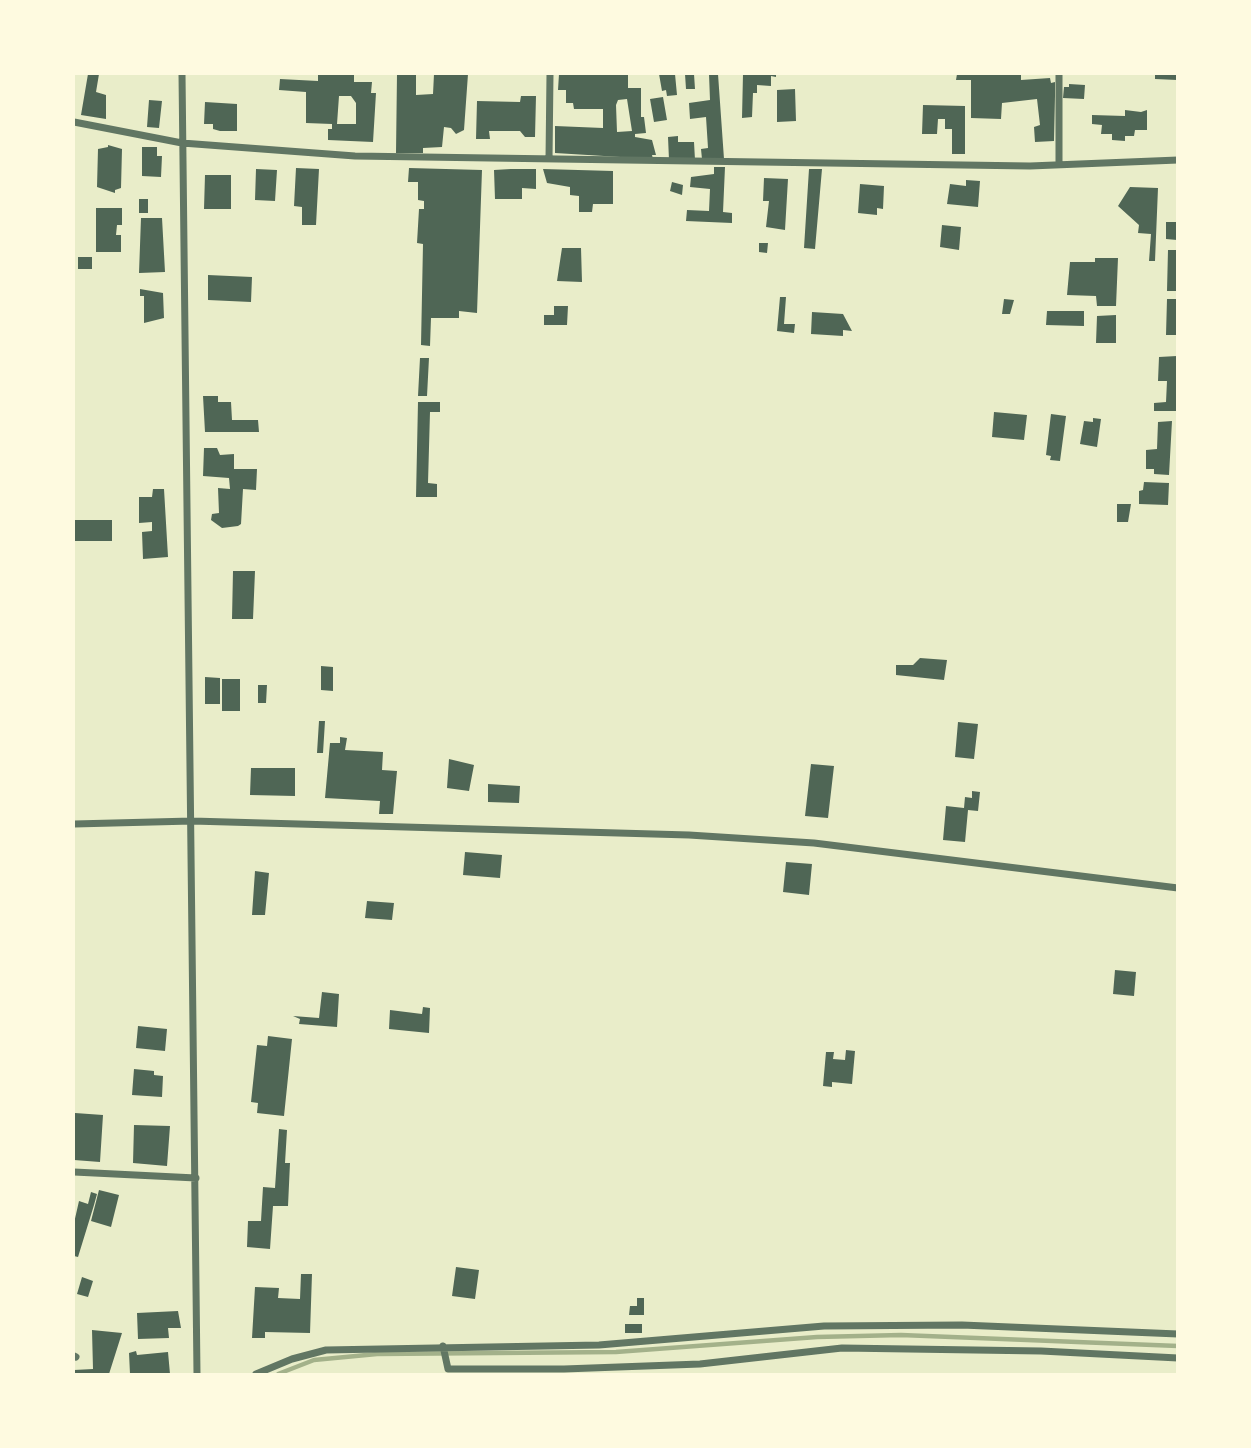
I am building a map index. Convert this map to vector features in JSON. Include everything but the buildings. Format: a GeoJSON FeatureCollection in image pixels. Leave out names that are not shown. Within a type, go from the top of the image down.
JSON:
{"type":"FeatureCollection","features":[{"type":"Feature","properties":{"kind":"street"},"geometry":{"type":"LineString","coordinates":[[182,74],[197,1374]]}},
{"type":"Feature","properties":{"kind":"street"},"geometry":{"type":"LineString","coordinates":[[549,159],[550,74]]}},
{"type":"Feature","properties":{"kind":"street"},"geometry":{"type":"LineString","coordinates":[[1059,74],[1059,165]]}},
{"type":"Feature","properties":{"kind":"street"},"geometry":{"type":"LineString","coordinates":[[74,122],[181,143],[355,156],[1059,165],[1178,160]]}},
{"type":"Feature","properties":{"kind":"street"},"geometry":{"type":"LineString","coordinates":[[74,824],[192,821],[556,829],[800,842],[1178,888]]}},
{"type":"Feature","properties":{"kind":"street"},"geometry":{"type":"LineString","coordinates":[[74,1172],[196,1178]]}},
{"type":"Feature","properties":{"kind":"street"},"geometry":{"type":"LineString","coordinates":[[256,1374],[292,1359],[326,1350],[599,1345],[824,1326],[962,1325],[1178,1334]]}},
{"type":"Feature","properties":{"kind":"street"},"geometry":{"type":"LineString","coordinates":[[443,1346],[448,1369],[564,1369],[700,1364],[842,1348],[1017,1350],[1178,1358]]}},
{"type":"Feature","properties":{"kind":"waterway"},"geometry":{"type":"LineString","coordinates":[[278,1374],[314,1360],[377,1354],[616,1352],[817,1337],[901,1335],[1178,1346]]}}]}
